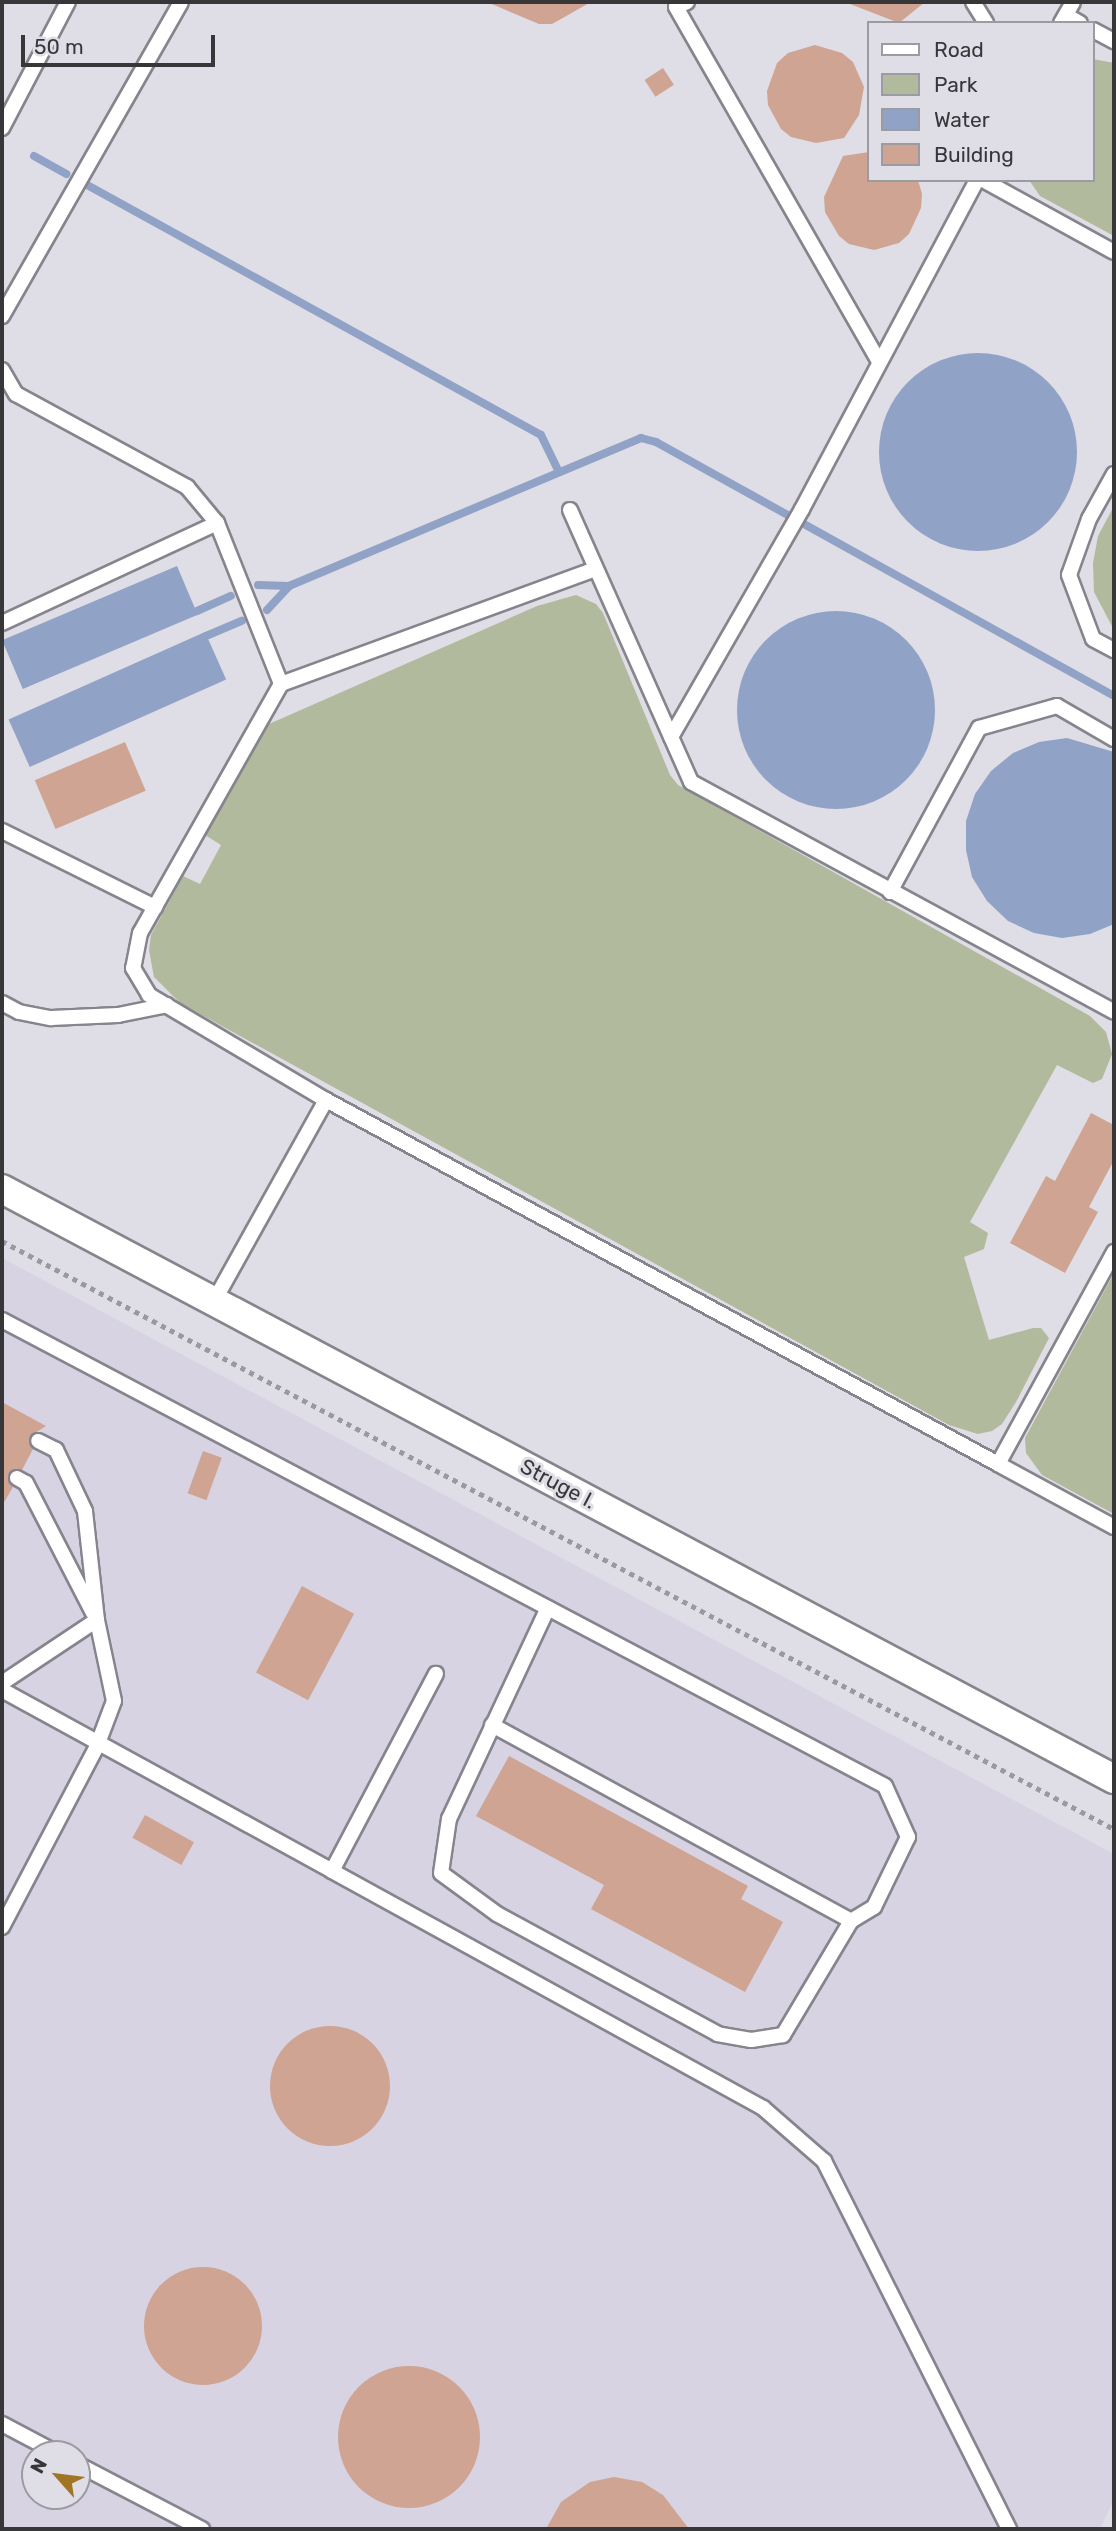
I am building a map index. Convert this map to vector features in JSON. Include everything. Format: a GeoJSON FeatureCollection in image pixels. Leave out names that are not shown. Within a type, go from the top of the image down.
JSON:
{"type":"FeatureCollection","features":[{"type":"Feature","properties":{"kind":"street","name":"Struge I."},"geometry":{"type":"LineString","coordinates":[[2,1189],[1114,1779]]}},
{"type":"Feature","properties":{"kind":"lane"},"geometry":{"type":"LineString","coordinates":[[2,128],[68,2]]}},
{"type":"Feature","properties":{"kind":"lane"},"geometry":{"type":"LineString","coordinates":[[2,316],[181,2]]}},
{"type":"Feature","properties":{"kind":"lane"},"geometry":{"type":"LineString","coordinates":[[973,2],[985,21]]}},
{"type":"Feature","properties":{"kind":"lane"},"geometry":{"type":"LineString","coordinates":[[1063,19],[1073,2]]}},
{"type":"Feature","properties":{"kind":"lane"},"geometry":{"type":"LineString","coordinates":[[679,4],[878,360]]}},
{"type":"Feature","properties":{"kind":"lane"},"geometry":{"type":"LineString","coordinates":[[1095,31],[1114,41]]}},
{"type":"Feature","properties":{"kind":"lane"},"geometry":{"type":"LineString","coordinates":[[671,737],[802,509],[878,360],[976,182]]}},
{"type":"Feature","properties":{"kind":"lane"},"geometry":{"type":"LineString","coordinates":[[987,182],[1114,252]]}},
{"type":"Feature","properties":{"kind":"lane"},"geometry":{"type":"LineString","coordinates":[[2,370],[16,394],[187,487],[217,523],[281,684]]}},
{"type":"Feature","properties":{"kind":"lane"},"geometry":{"type":"LineString","coordinates":[[1114,474],[1089,519],[1069,575],[1093,639],[1114,650]]}},
{"type":"Feature","properties":{"kind":"lane"},"geometry":{"type":"LineString","coordinates":[[570,510],[691,782],[1114,1012]]}},
{"type":"Feature","properties":{"kind":"lane"},"geometry":{"type":"LineString","coordinates":[[2,623],[217,523]]}},
{"type":"Feature","properties":{"kind":"lane"},"geometry":{"type":"LineString","coordinates":[[595,569],[281,684],[140,933],[134,968],[149,995],[326,1100],[1114,1527]]}},
{"type":"Feature","properties":{"kind":"lane"},"geometry":{"type":"LineString","coordinates":[[890,892],[979,728],[1057,706],[1114,738]]}},
{"type":"Feature","properties":{"kind":"lane"},"geometry":{"type":"LineString","coordinates":[[2,831],[155,907]]}},
{"type":"Feature","properties":{"kind":"lane"},"geometry":{"type":"LineString","coordinates":[[2,1003],[19,1012],[51,1017],[118,1015],[167,1005]]}},
{"type":"Feature","properties":{"kind":"lane"},"geometry":{"type":"LineString","coordinates":[[214,1301],[326,1100]]}},
{"type":"Feature","properties":{"kind":"lane"},"geometry":{"type":"LineString","coordinates":[[998,1464],[1114,1252]]}},
{"type":"Feature","properties":{"kind":"lane"},"geometry":{"type":"LineString","coordinates":[[2,1320],[548,1608],[885,1786],[908,1838],[874,1907],[851,1921],[783,2035],[751,2040],[719,2034],[497,1914],[441,1872],[449,1819],[548,1608]]}},
{"type":"Feature","properties":{"kind":"lane"},"geometry":{"type":"LineString","coordinates":[[2,1927],[97,1746],[114,1701],[97,1620],[85,1511],[57,1450],[38,1441]]}},
{"type":"Feature","properties":{"kind":"lane"},"geometry":{"type":"LineString","coordinates":[[17,1478],[26,1483],[97,1620]]}},
{"type":"Feature","properties":{"kind":"lane"},"geometry":{"type":"LineString","coordinates":[[2,1683],[97,1620]]}},
{"type":"Feature","properties":{"kind":"lane"},"geometry":{"type":"LineString","coordinates":[[332,1871],[436,1674]]}},
{"type":"Feature","properties":{"kind":"lane"},"geometry":{"type":"LineString","coordinates":[[2,1690],[97,1746],[332,1871],[763,2108],[824,2161],[1009,2529]]}},
{"type":"Feature","properties":{"kind":"lane"},"geometry":{"type":"LineString","coordinates":[[492,1725],[851,1921]]}},
{"type":"Feature","properties":{"kind":"lane"},"geometry":{"type":"LineString","coordinates":[[2,2424],[32,2440]]}},
{"type":"Feature","properties":{"kind":"lane"},"geometry":{"type":"LineString","coordinates":[[91,2471],[202,2529]]}},
{"type":"Feature","properties":{"kind":"path"},"geometry":{"type":"LineString","coordinates":[[2,1241],[1114,1829]]}},
{"type":"Feature","properties":{"kind":"shaded area"},"geometry":{"type":"Polygon","coordinates":[[[2,1258],[1114,1854],[1114,2499],[1100,2529],[2,2529],[2,1258]]]}},
{"type":"Feature","properties":{"kind":"green space"},"geometry":{"type":"Polygon","coordinates":[[[1095,59],[1114,63],[1114,236],[1040,196],[1030,182],[1095,182],[1095,59]]]}},
{"type":"Feature","properties":{"kind":"green space"},"geometry":{"type":"Polygon","coordinates":[[[1114,506],[1114,630],[1094,592],[1093,563],[1098,536],[1114,506]]]}},
{"type":"Feature","properties":{"kind":"green space"},"geometry":{"type":"Polygon","coordinates":[[[576,595],[596,604],[603,613],[670,775],[678,785],[1090,1016],[1106,1032],[1112,1054],[1102,1079],[1093,1083],[1057,1065],[970,1222],[988,1233],[984,1249],[964,1257],[989,1340],[1033,1328],[1041,1328],[1049,1338],[1016,1402],[1002,1424],[992,1431],[978,1434],[949,1425],[180,1003],[154,977],[149,950],[151,935],[183,876],[200,884],[221,845],[205,835],[269,724],[537,606],[576,595]]]}},
{"type":"Feature","properties":{"kind":"green space"},"geometry":{"type":"Polygon","coordinates":[[[1114,1273],[1114,1514],[1042,1475],[1026,1453],[1025,1438],[1114,1273]]]}},
{"type":"Feature","properties":{"kind":"water"},"geometry":{"type":"Polygon","coordinates":[[[978,353],[1016,361],[1048,382],[1069,414],[1077,452],[1069,490],[1048,522],[1016,543],[978,551],[940,543],[908,522],[887,490],[879,452],[887,414],[908,382],[940,361],[978,353]]]}},
{"type":"Feature","properties":{"kind":"water"},"geometry":{"type":"Polygon","coordinates":[[[177,566],[198,615],[23,689],[2,640],[177,566]]]}},
{"type":"Feature","properties":{"kind":"water"},"geometry":{"type":"Polygon","coordinates":[[[836,611],[874,619],[906,640],[927,672],[935,710],[927,748],[906,780],[874,801],[836,809],[798,801],[766,780],[745,748],[737,710],[745,672],[766,640],[798,619],[836,611]]]}},
{"type":"Feature","properties":{"kind":"water"},"geometry":{"type":"Polygon","coordinates":[[[205,632],[226,680],[30,767],[9,719],[205,632]]]}},
{"type":"Feature","properties":{"kind":"water"},"geometry":{"type":"Polygon","coordinates":[[[1067,738],[1114,752],[1114,924],[1090,934],[1062,938],[1034,933],[1008,921],[987,901],[972,877],[966,850],[966,821],[975,794],[991,771],[1013,753],[1039,742],[1067,738]]]}},
{"type":"Feature","properties":{"kind":"building"},"geometry":{"type":"Polygon","coordinates":[[[487,2],[591,2],[552,24],[539,24],[487,2]]]}},
{"type":"Feature","properties":{"kind":"building"},"geometry":{"type":"Polygon","coordinates":[[[845,2],[925,2],[901,21],[894,21],[845,2]]]}},
{"type":"Feature","properties":{"kind":"building"},"geometry":{"type":"Polygon","coordinates":[[[815,45],[842,53],[853,62],[864,87],[859,115],[844,138],[816,143],[791,137],[781,129],[768,105],[767,91],[777,63],[788,53],[815,45]]]}},
{"type":"Feature","properties":{"kind":"building"},"geometry":{"type":"Polygon","coordinates":[[[663,68],[674,85],[655,97],[645,80],[663,68]]]}},
{"type":"Feature","properties":{"kind":"building"},"geometry":{"type":"Polygon","coordinates":[[[867,152],[867,182],[919,182],[922,194],[921,208],[909,234],[899,243],[874,250],[849,244],[839,236],[825,212],[824,197],[843,156],[867,152]]]}},
{"type":"Feature","properties":{"kind":"building"},"geometry":{"type":"Polygon","coordinates":[[[125,742],[146,791],[55,829],[35,780],[125,742]]]}},
{"type":"Feature","properties":{"kind":"building"},"geometry":{"type":"Polygon","coordinates":[[[1091,1113],[1114,1125],[1114,1160],[1089,1207],[1098,1212],[1065,1273],[1010,1243],[1046,1176],[1055,1181],[1091,1113]]]}},
{"type":"Feature","properties":{"kind":"building"},"geometry":{"type":"Polygon","coordinates":[[[2,1402],[46,1426],[30,1436],[33,1449],[22,1470],[8,1474],[13,1487],[2,1506],[2,1402]]]}},
{"type":"Feature","properties":{"kind":"building"},"geometry":{"type":"Polygon","coordinates":[[[203,1451],[222,1458],[206,1500],[188,1493],[203,1451]]]}},
{"type":"Feature","properties":{"kind":"building"},"geometry":{"type":"Polygon","coordinates":[[[302,1586],[354,1614],[308,1700],[256,1673],[302,1586]]]}},
{"type":"Feature","properties":{"kind":"building"},"geometry":{"type":"Polygon","coordinates":[[[509,1756],[748,1886],[741,1899],[783,1922],[745,1992],[591,1909],[604,1885],[476,1816],[509,1756]]]}},
{"type":"Feature","properties":{"kind":"building"},"geometry":{"type":"Polygon","coordinates":[[[145,1815],[194,1842],[181,1865],[132,1838],[145,1815]]]}},
{"type":"Feature","properties":{"kind":"building"},"geometry":{"type":"Polygon","coordinates":[[[330,2026],[353,2031],[372,2044],[385,2063],[390,2086],[385,2109],[372,2128],[353,2141],[330,2146],[307,2141],[288,2128],[275,2109],[270,2086],[275,2063],[288,2044],[307,2031],[330,2026]]]}},
{"type":"Feature","properties":{"kind":"building"},"geometry":{"type":"Polygon","coordinates":[[[203,2267],[226,2272],[245,2284],[257,2303],[262,2326],[257,2349],[245,2368],[226,2380],[203,2385],[180,2380],[161,2368],[149,2349],[144,2326],[149,2303],[161,2284],[180,2272],[203,2267]]]}},
{"type":"Feature","properties":{"kind":"building"},"geometry":{"type":"Polygon","coordinates":[[[409,2366],[436,2372],[459,2387],[474,2410],[480,2437],[474,2464],[459,2487],[436,2502],[409,2508],[382,2502],[359,2487],[344,2464],[338,2437],[344,2410],[359,2387],[382,2372],[409,2366]]]}},
{"type":"Feature","properties":{"kind":"building"},"geometry":{"type":"Polygon","coordinates":[[[614,2477],[642,2482],[663,2495],[689,2529],[546,2529],[561,2502],[590,2482],[614,2477]]]}},
{"type":"Feature","properties":{"kind":"waterway"},"geometry":{"type":"LineString","coordinates":[[34,156],[66,174]]}},
{"type":"Feature","properties":{"kind":"waterway"},"geometry":{"type":"LineString","coordinates":[[89,186],[541,435],[559,472]]}},
{"type":"Feature","properties":{"kind":"waterway"},"geometry":{"type":"LineString","coordinates":[[258,585],[289,586],[641,438],[656,442],[1114,696]]}},
{"type":"Feature","properties":{"kind":"waterway"},"geometry":{"type":"LineString","coordinates":[[267,610],[289,586]]}},
{"type":"Feature","properties":{"kind":"waterway"},"geometry":{"type":"LineString","coordinates":[[197,611],[231,596]]}},
{"type":"Feature","properties":{"kind":"waterway"},"geometry":{"type":"LineString","coordinates":[[206,636],[242,621]]}}]}
